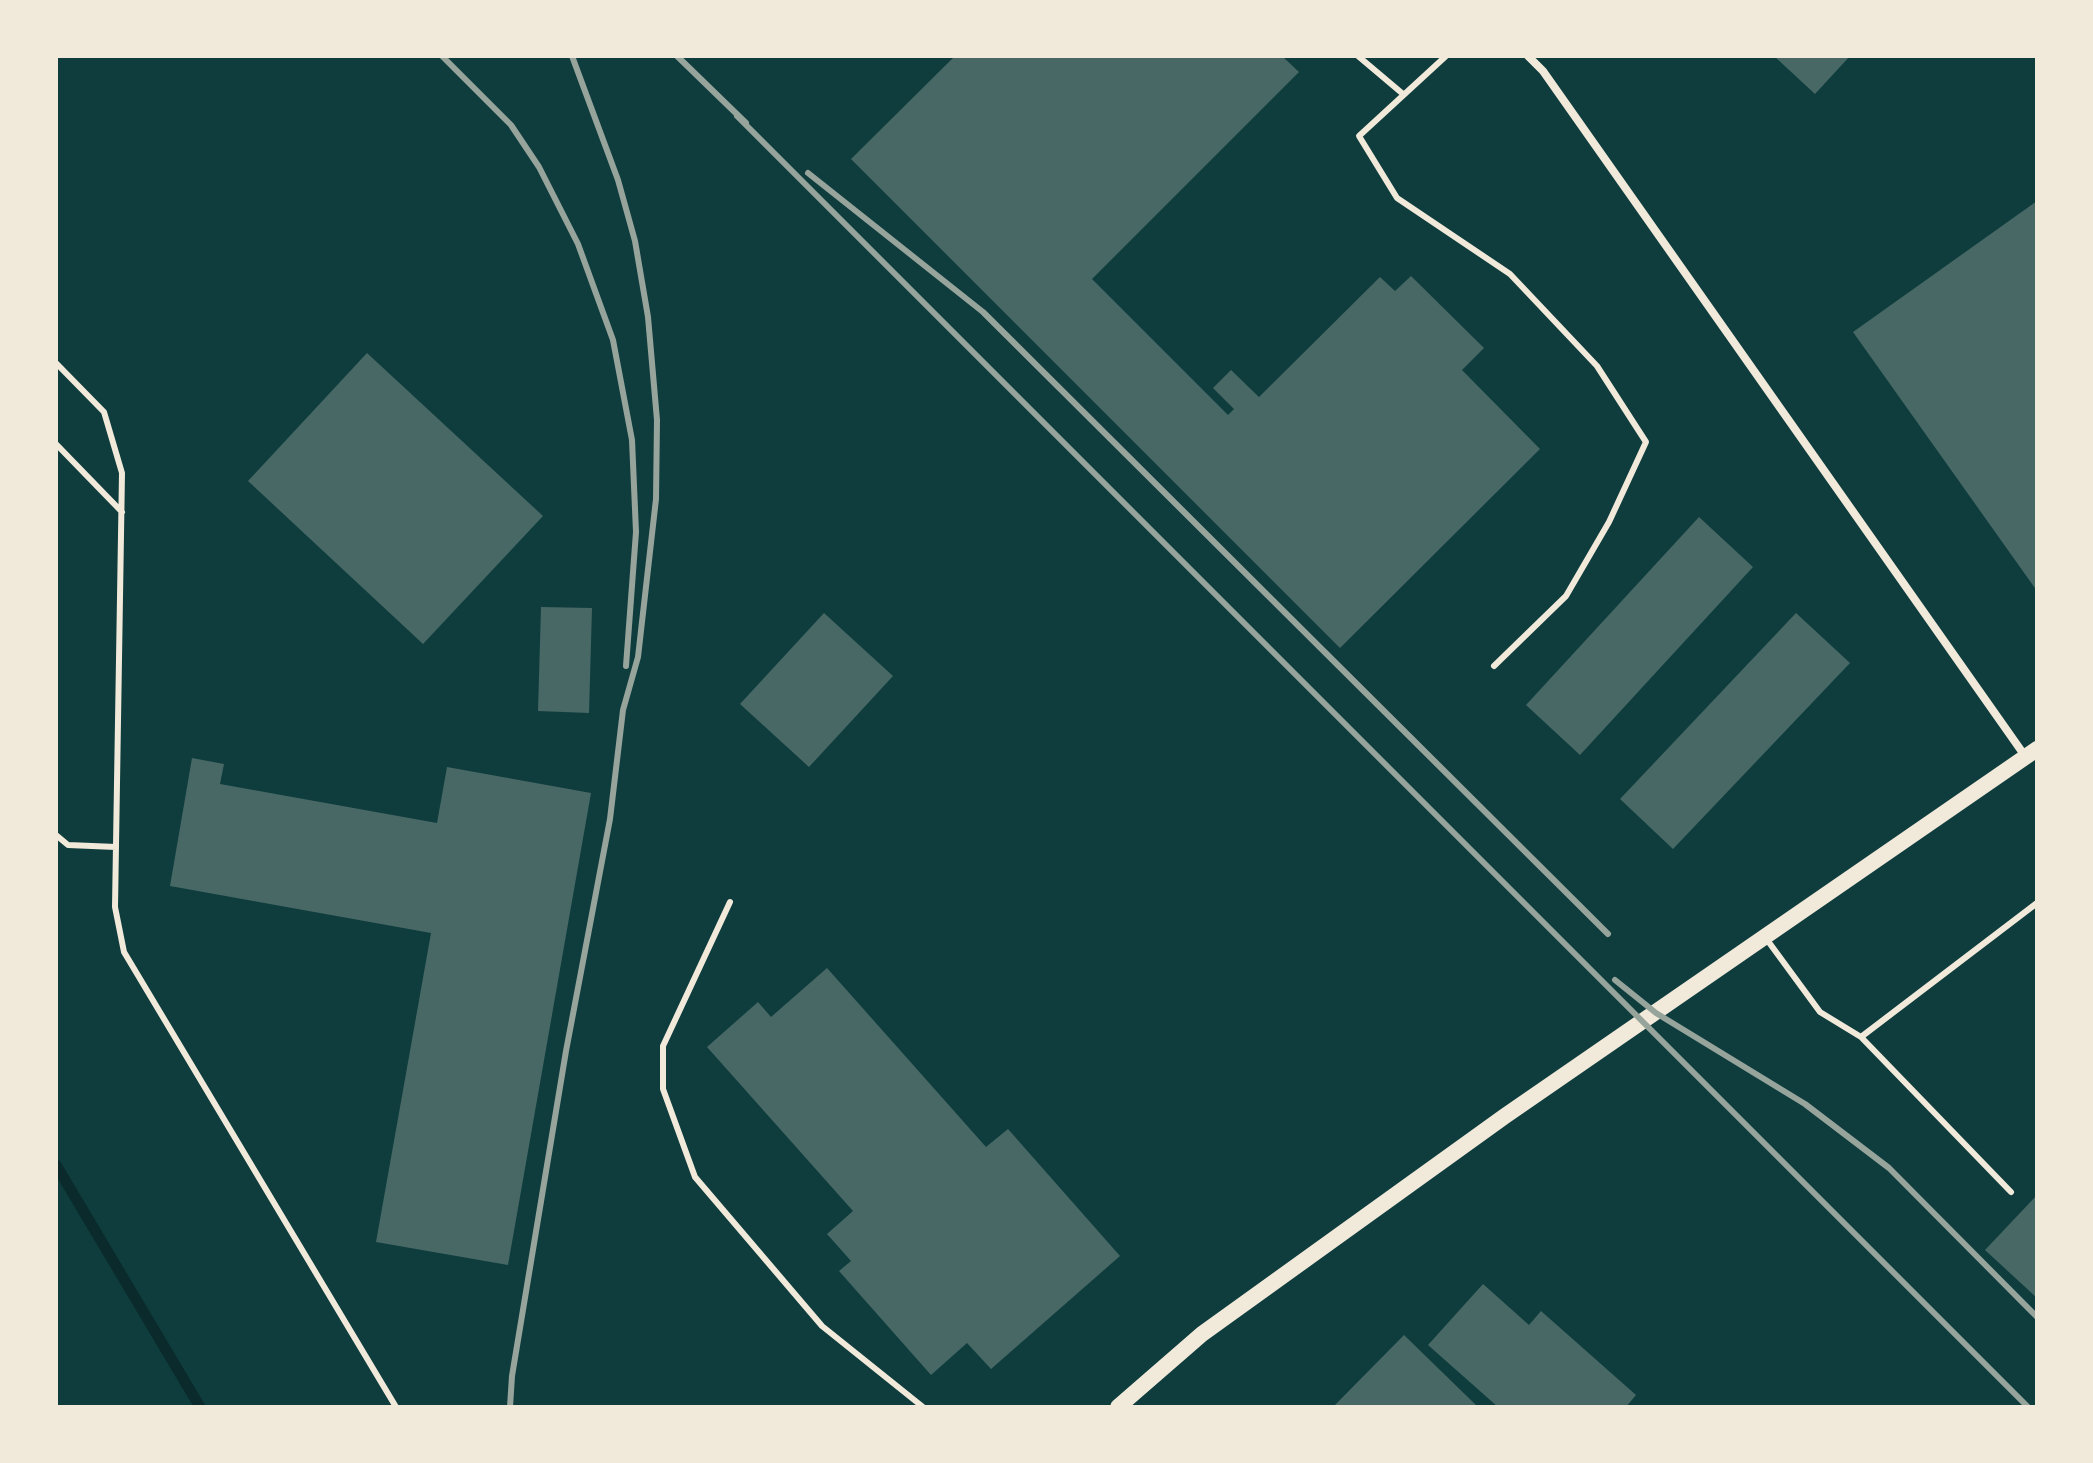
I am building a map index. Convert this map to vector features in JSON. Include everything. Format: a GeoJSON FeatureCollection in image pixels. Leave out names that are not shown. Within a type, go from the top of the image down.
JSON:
{"type":"FeatureCollection","features":[{"type":"Feature","properties":{"kind":"main road"},"geometry":{"type":"LineString","coordinates":[[1118,1407],[1215,1325],[1505,1116],[2031,753]]}},
{"type":"Feature","properties":{"kind":"street"},"geometry":{"type":"LineString","coordinates":[[1528,56],[1543,71],[2031,753]]}},
{"type":"Feature","properties":{"kind":"lane"},"geometry":{"type":"LineString","coordinates":[[1358,56],[1403,94]]}},
{"type":"Feature","properties":{"kind":"lane"},"geometry":{"type":"LineString","coordinates":[[1446,56],[1359,136],[1397,198],[1510,274],[1597,366],[1646,442],[1609,522],[1566,596],[1494,666]]}},
{"type":"Feature","properties":{"kind":"lane"},"geometry":{"type":"LineString","coordinates":[[56,363],[104,412],[122,473],[115,907],[124,952],[396,1407]]}},
{"type":"Feature","properties":{"kind":"lane"},"geometry":{"type":"LineString","coordinates":[[56,444],[122,512]]}},
{"type":"Feature","properties":{"kind":"lane"},"geometry":{"type":"LineString","coordinates":[[56,835],[68,845],[116,847]]}},
{"type":"Feature","properties":{"kind":"lane"},"geometry":{"type":"LineString","coordinates":[[730,902],[663,1046],[663,1089],[695,1177],[822,1326],[923,1407]]}},
{"type":"Feature","properties":{"kind":"lane"},"geometry":{"type":"LineString","coordinates":[[1861,1037],[2037,903]]}},
{"type":"Feature","properties":{"kind":"lane"},"geometry":{"type":"LineString","coordinates":[[1765,937],[1820,1012],[1861,1037],[2011,1192]]}},
{"type":"Feature","properties":{"kind":"building"},"geometry":{"type":"Polygon","coordinates":[[[955,56],[1282,56],[1299,72],[1092,279],[1228,415],[1234,409],[1213,388],[1231,370],[1259,397],[1380,277],[1395,291],[1411,276],[1484,348],[1462,370],[1540,449],[1340,648],[851,159],[955,56]]]}},
{"type":"Feature","properties":{"kind":"building"},"geometry":{"type":"Polygon","coordinates":[[[1774,56],[1850,56],[1815,94],[1774,56]]]}},
{"type":"Feature","properties":{"kind":"building"},"geometry":{"type":"Polygon","coordinates":[[[2037,201],[2037,591],[1853,332],[2037,201]]]}},
{"type":"Feature","properties":{"kind":"building"},"geometry":{"type":"Polygon","coordinates":[[[367,353],[543,516],[423,644],[248,481],[367,353]]]}},
{"type":"Feature","properties":{"kind":"building"},"geometry":{"type":"Polygon","coordinates":[[[1699,517],[1753,567],[1580,755],[1526,705],[1699,517]]]}},
{"type":"Feature","properties":{"kind":"building"},"geometry":{"type":"Polygon","coordinates":[[[541,607],[592,608],[589,713],[538,711],[541,607]]]}},
{"type":"Feature","properties":{"kind":"building"},"geometry":{"type":"Polygon","coordinates":[[[824,613],[893,676],[809,767],[740,704],[824,613]]]}},
{"type":"Feature","properties":{"kind":"building"},"geometry":{"type":"Polygon","coordinates":[[[1796,613],[1850,663],[1673,849],[1620,799],[1796,613]]]}},
{"type":"Feature","properties":{"kind":"building"},"geometry":{"type":"Polygon","coordinates":[[[192,758],[224,764],[220,784],[437,823],[447,767],[591,793],[508,1265],[376,1242],[431,933],[170,886],[192,758]]]}},
{"type":"Feature","properties":{"kind":"building"},"geometry":{"type":"Polygon","coordinates":[[[827,968],[986,1147],[1008,1129],[1120,1256],[991,1369],[967,1343],[931,1375],[839,1271],[851,1261],[827,1234],[853,1211],[707,1047],[758,1002],[771,1017],[827,968]]]}},
{"type":"Feature","properties":{"kind":"building"},"geometry":{"type":"Polygon","coordinates":[[[2037,1195],[2037,1298],[1985,1250],[2037,1195]]]}},
{"type":"Feature","properties":{"kind":"building"},"geometry":{"type":"Polygon","coordinates":[[[1483,1284],[1529,1325],[1541,1311],[1636,1395],[1626,1407],[1498,1407],[1428,1345],[1483,1284]]]}},
{"type":"Feature","properties":{"kind":"building"},"geometry":{"type":"Polygon","coordinates":[[[1404,1335],[1478,1407],[1333,1407],[1404,1335]]]}},
{"type":"Feature","properties":{"kind":"waterway"},"geometry":{"type":"LineString","coordinates":[[56,1165],[200,1407]]}},
{"type":"Feature","properties":{"kind":"railway"},"geometry":{"type":"LineString","coordinates":[[442,56],[511,125],[539,167],[578,244],[613,340],[632,440],[636,532],[626,666]]}},
{"type":"Feature","properties":{"kind":"railway"},"geometry":{"type":"LineString","coordinates":[[510,1407],[512,1376],[566,1051],[610,819],[623,710],[638,657],[656,499],[657,420],[648,317],[635,241],[618,180],[572,56]]}},
{"type":"Feature","properties":{"kind":"railway"},"geometry":{"type":"LineString","coordinates":[[677,56],[746,123]]}},
{"type":"Feature","properties":{"kind":"railway"},"geometry":{"type":"LineString","coordinates":[[737,116],[2028,1407]]}},
{"type":"Feature","properties":{"kind":"railway"},"geometry":{"type":"LineString","coordinates":[[808,173],[983,312],[1608,934]]}},
{"type":"Feature","properties":{"kind":"railway"},"geometry":{"type":"LineString","coordinates":[[1615,980],[1656,1013],[1805,1104],[1889,1168],[2037,1317]]}}]}
